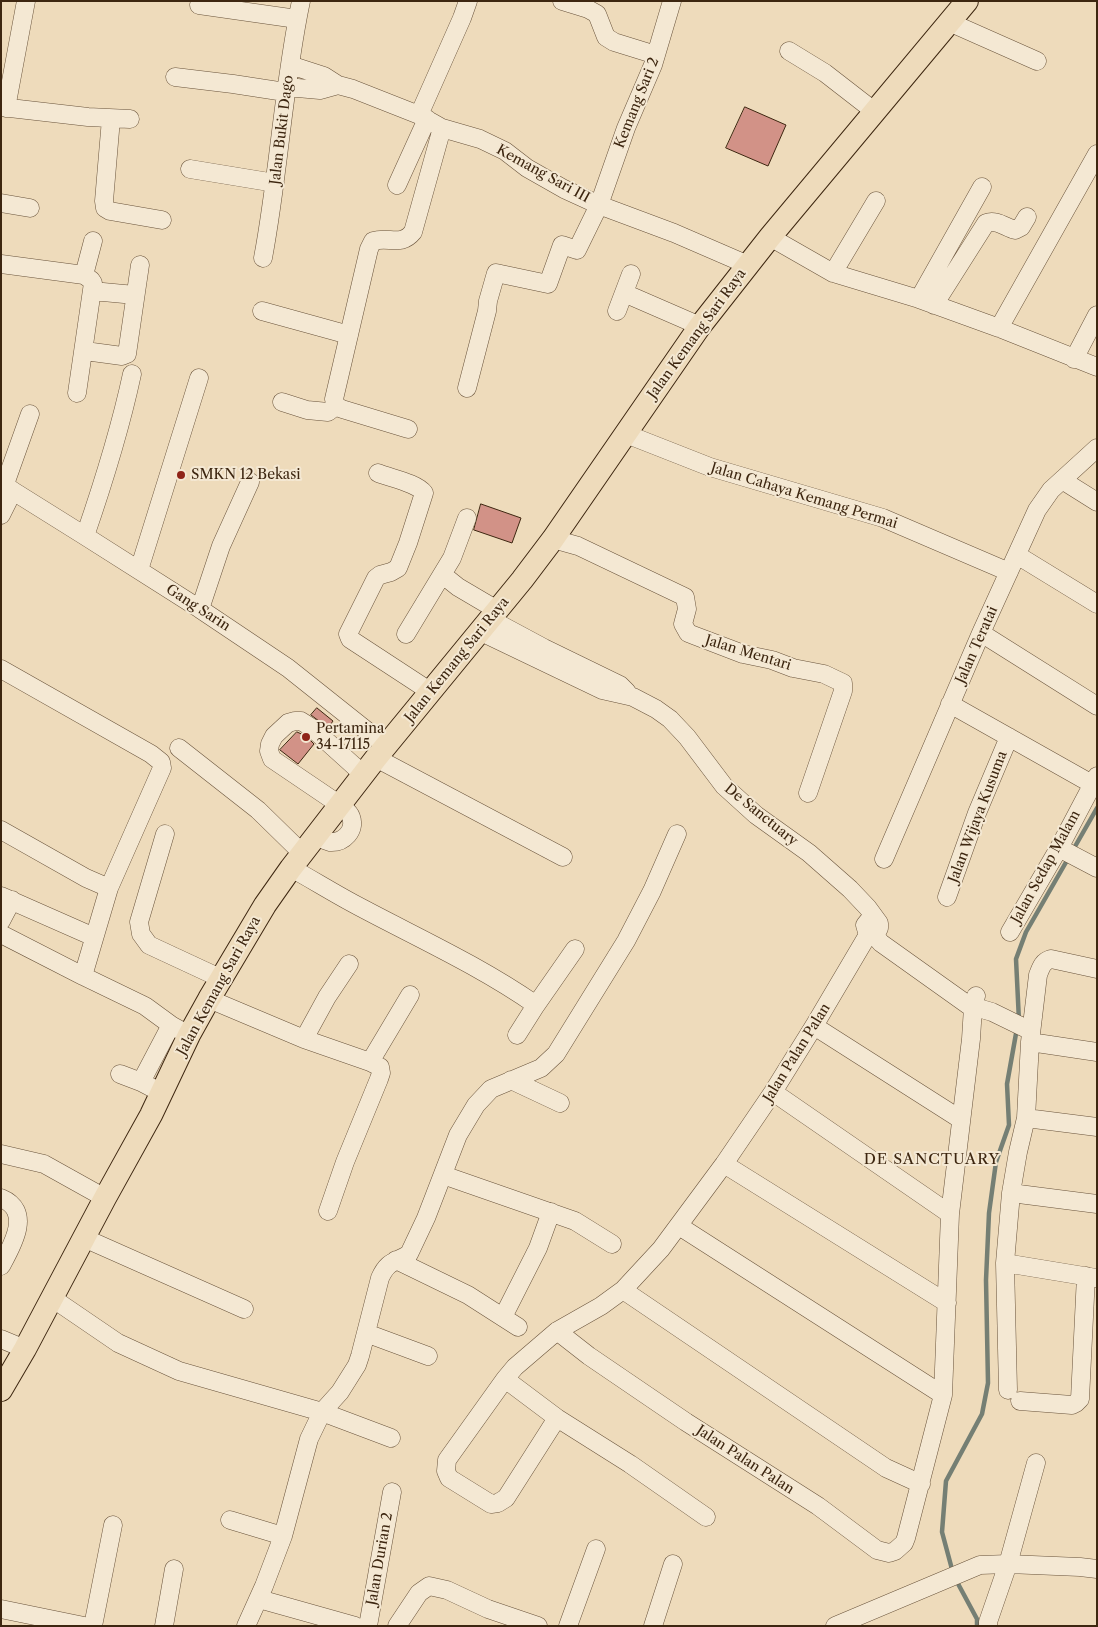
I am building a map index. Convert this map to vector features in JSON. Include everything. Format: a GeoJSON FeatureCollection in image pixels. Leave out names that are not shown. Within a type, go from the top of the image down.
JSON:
{"type":"FeatureCollection","features":[{"type":"Feature","properties":{"kind":"main road","name":"Jalan Kemang Sari Raya"},"geometry":{"type":"LineString","coordinates":[[1,1390],[14,1358],[52,1298],[162,1093],[180,1030],[208,999],[265,905],[296,861],[553,539],[700,326],[770,237],[967,1]]}},
{"type":"Feature","properties":{"kind":"street"},"geometry":{"type":"LineString","coordinates":[[26,1],[3,108],[130,119]]}},
{"type":"Feature","properties":{"kind":"street","name":"Jalan Bukit Dago"},"geometry":{"type":"LineString","coordinates":[[263,258],[275,183],[286,90],[301,1]]}},
{"type":"Feature","properties":{"kind":"street"},"geometry":{"type":"LineString","coordinates":[[397,185],[468,1]]}},
{"type":"Feature","properties":{"kind":"street"},"geometry":{"type":"LineString","coordinates":[[562,1],[588,9],[597,14],[606,37],[614,42],[656,55]]}},
{"type":"Feature","properties":{"kind":"street","name":"Kemang Sari 2"},"geometry":{"type":"LineString","coordinates":[[467,388],[496,273],[548,284],[562,245],[577,250],[599,205],[626,128],[656,55],[672,1]]}},
{"type":"Feature","properties":{"kind":"street"},"geometry":{"type":"LineString","coordinates":[[199,5],[297,19]]}},
{"type":"Feature","properties":{"kind":"street"},"geometry":{"type":"LineString","coordinates":[[949,22],[1037,61]]}},
{"type":"Feature","properties":{"kind":"street"},"geometry":{"type":"LineString","coordinates":[[789,51],[825,73],[874,111]]}},
{"type":"Feature","properties":{"kind":"street","name":"Kemang Sari III"},"geometry":{"type":"LineString","coordinates":[[290,65],[324,76],[338,86]]}},
{"type":"Feature","properties":{"kind":"street","name":"Kemang Sari III"},"geometry":{"type":"LineString","coordinates":[[175,77],[286,90],[320,90],[338,86],[353,89],[423,117],[442,128],[496,147],[527,168],[564,189],[599,205],[674,233],[748,265]]}},
{"type":"Feature","properties":{"kind":"street"},"geometry":{"type":"LineString","coordinates":[[111,118],[104,201],[106,208],[110,211],[162,220]]}},
{"type":"Feature","properties":{"kind":"street"},"geometry":{"type":"LineString","coordinates":[[408,429],[342,409],[336,406],[334,399],[369,249],[373,241],[408,238],[412,232],[442,128]]}},
{"type":"Feature","properties":{"kind":"street"},"geometry":{"type":"LineString","coordinates":[[999,328],[1097,154]]}},
{"type":"Feature","properties":{"kind":"street"},"geometry":{"type":"LineString","coordinates":[[190,169],[275,183]]}},
{"type":"Feature","properties":{"kind":"street"},"geometry":{"type":"LineString","coordinates":[[926,302],[982,187]]}},
{"type":"Feature","properties":{"kind":"street"},"geometry":{"type":"LineString","coordinates":[[833,273],[876,201]]}},
{"type":"Feature","properties":{"kind":"street"},"geometry":{"type":"LineString","coordinates":[[1,203],[30,208]]}},
{"type":"Feature","properties":{"kind":"street"},"geometry":{"type":"LineString","coordinates":[[926,302],[986,223],[995,222],[1015,230],[1021,227],[1026,217]]}},
{"type":"Feature","properties":{"kind":"street"},"geometry":{"type":"LineString","coordinates":[[770,237],[833,273],[926,302],[999,328],[1097,367]]}},
{"type":"Feature","properties":{"kind":"street"},"geometry":{"type":"LineString","coordinates":[[84,275],[93,240]]}},
{"type":"Feature","properties":{"kind":"street"},"geometry":{"type":"LineString","coordinates":[[1,264],[84,275],[93,283],[77,393]]}},
{"type":"Feature","properties":{"kind":"street"},"geometry":{"type":"LineString","coordinates":[[84,351],[122,356],[127,354],[140,265]]}},
{"type":"Feature","properties":{"kind":"street"},"geometry":{"type":"LineString","coordinates":[[617,311],[630,274]]}},
{"type":"Feature","properties":{"kind":"street"},"geometry":{"type":"LineString","coordinates":[[92,292],[135,295]]}},
{"type":"Feature","properties":{"kind":"street"},"geometry":{"type":"LineString","coordinates":[[624,293],[700,326]]}},
{"type":"Feature","properties":{"kind":"street"},"geometry":{"type":"LineString","coordinates":[[262,312],[349,334]]}},
{"type":"Feature","properties":{"kind":"street"},"geometry":{"type":"LineString","coordinates":[[1074,358],[1097,315]]}},
{"type":"Feature","properties":{"kind":"street"},"geometry":{"type":"LineString","coordinates":[[86,536],[113,455],[132,374]]}},
{"type":"Feature","properties":{"kind":"street"},"geometry":{"type":"LineString","coordinates":[[139,570],[198,378]]}},
{"type":"Feature","properties":{"kind":"street"},"geometry":{"type":"LineString","coordinates":[[282,402],[307,410],[328,412],[336,406]]}},
{"type":"Feature","properties":{"kind":"street"},"geometry":{"type":"LineString","coordinates":[[1,515],[6,486],[30,414]]}},
{"type":"Feature","properties":{"kind":"street","name":"Jalan Cahaya Kemang Permai"},"geometry":{"type":"LineString","coordinates":[[626,434],[710,467],[883,518],[1009,572]]}},
{"type":"Feature","properties":{"kind":"street","name":"Jalan Teratai"},"geometry":{"type":"LineString","coordinates":[[884,859],[981,633],[1037,510],[1051,490],[1097,448]]}},
{"type":"Feature","properties":{"kind":"street"},"geometry":{"type":"LineString","coordinates":[[378,473],[407,483],[422,490],[424,493],[398,568],[391,572],[380,574],[376,578],[348,634],[350,640],[431,692]]}},
{"type":"Feature","properties":{"kind":"street"},"geometry":{"type":"LineString","coordinates":[[1062,480],[1097,502]]}},
{"type":"Feature","properties":{"kind":"street"},"geometry":{"type":"LineString","coordinates":[[200,609],[221,546],[250,482]]}},
{"type":"Feature","properties":{"kind":"street","name":"Gang Sarin"},"geometry":{"type":"LineString","coordinates":[[6,486],[200,609],[288,668],[376,760]]}},
{"type":"Feature","properties":{"kind":"street"},"geometry":{"type":"LineString","coordinates":[[406,634],[444,574],[467,518]]}},
{"type":"Feature","properties":{"kind":"street","name":"Jalan Mentari"},"geometry":{"type":"LineString","coordinates":[[553,539],[578,546],[684,597],[687,609],[683,624],[688,633],[743,654],[772,660],[793,668],[824,674],[840,681],[843,685],[843,691],[808,793]]}},
{"type":"Feature","properties":{"kind":"street"},"geometry":{"type":"LineString","coordinates":[[1017,555],[1097,604]]}},
{"type":"Feature","properties":{"kind":"street","name":"De Sanctuary"},"geometry":{"type":"LineString","coordinates":[[444,574],[489,620],[602,690],[633,698],[656,709],[670,719],[687,737],[724,786],[756,814],[809,853],[850,889],[868,908],[871,930]]}},
{"type":"Feature","properties":{"kind":"street"},"geometry":{"type":"LineString","coordinates":[[981,633],[1097,706]]}},
{"type":"Feature","properties":{"kind":"street"},"geometry":{"type":"LineString","coordinates":[[1,670],[151,754],[161,762],[162,768],[109,888],[83,976]]}},
{"type":"Feature","properties":{"kind":"street"},"geometry":{"type":"LineString","coordinates":[[950,704],[1009,737],[1094,780]]}},
{"type":"Feature","properties":{"kind":"street"},"geometry":{"type":"LineString","coordinates":[[340,806],[272,759],[269,751],[270,744],[274,736],[288,723],[301,721],[563,857]]}},
{"type":"Feature","properties":{"kind":"street","name":"Jalan Wijaya Kusuma"},"geometry":{"type":"LineString","coordinates":[[947,897],[977,813],[1009,737]]}},
{"type":"Feature","properties":{"kind":"street"},"geometry":{"type":"LineString","coordinates":[[180,748],[258,810],[296,861],[357,906],[419,936],[493,977],[536,1005]]}},
{"type":"Feature","properties":{"kind":"street","name":"Jalan Sedap Malam"},"geometry":{"type":"LineString","coordinates":[[1010,932],[1067,852],[1094,780]]}},
{"type":"Feature","properties":{"kind":"street"},"geometry":{"type":"LineString","coordinates":[[1,830],[86,878],[109,888]]}},
{"type":"Feature","properties":{"kind":"street"},"geometry":{"type":"LineString","coordinates":[[166,834],[139,922],[141,934],[149,945],[220,978]]}},
{"type":"Feature","properties":{"kind":"street"},"geometry":{"type":"LineString","coordinates":[[246,1626],[282,1536],[309,1439],[322,1412],[340,1392],[357,1365],[383,1270],[389,1263],[409,1254],[426,1218],[458,1135],[476,1105],[491,1088],[541,1068],[556,1054],[626,941],[652,891],[677,834]]}},
{"type":"Feature","properties":{"kind":"street"},"geometry":{"type":"LineString","coordinates":[[1067,852],[1097,868]]}},
{"type":"Feature","properties":{"kind":"street"},"geometry":{"type":"LineString","coordinates":[[1,921],[7,898],[94,937]]}},
{"type":"Feature","properties":{"kind":"street"},"geometry":{"type":"LineString","coordinates":[[871,930],[881,943],[1015,1026],[1097,1052]]}},
{"type":"Feature","properties":{"kind":"street","name":"Jalan Palan Palan"},"geometry":{"type":"LineString","coordinates":[[871,930],[773,1092],[724,1164],[661,1249],[623,1290],[557,1331],[589,1356],[686,1422],[818,1506],[877,1550],[889,1553],[895,1551],[904,1543],[943,1395],[950,1214],[975,1001]]}},
{"type":"Feature","properties":{"kind":"street"},"geometry":{"type":"LineString","coordinates":[[1,934],[146,1006],[180,1030],[141,1082]]}},
{"type":"Feature","properties":{"kind":"street"},"geometry":{"type":"LineString","coordinates":[[518,1036],[536,1005],[575,949]]}},
{"type":"Feature","properties":{"kind":"street"},"geometry":{"type":"LineString","coordinates":[[1005,1263],[1091,1277],[1080,1399],[1072,1405],[1014,1396],[1005,1263],[1011,1193],[1026,1118],[1015,1026],[1045,961],[1053,959],[1097,969]]}},
{"type":"Feature","properties":{"kind":"street"},"geometry":{"type":"LineString","coordinates":[[304,1039],[327,997],[349,964]]}},
{"type":"Feature","properties":{"kind":"street"},"geometry":{"type":"LineString","coordinates":[[370,1062],[410,995]]}},
{"type":"Feature","properties":{"kind":"street"},"geometry":{"type":"LineString","coordinates":[[208,999],[304,1039],[380,1067],[381,1073],[328,1210]]}},
{"type":"Feature","properties":{"kind":"street"},"geometry":{"type":"LineString","coordinates":[[814,1026],[960,1119]]}},
{"type":"Feature","properties":{"kind":"street"},"geometry":{"type":"LineString","coordinates":[[120,1074],[162,1093]]}},
{"type":"Feature","properties":{"kind":"street"},"geometry":{"type":"LineString","coordinates":[[510,1080],[560,1103]]}},
{"type":"Feature","properties":{"kind":"street"},"geometry":{"type":"LineString","coordinates":[[773,1092],[950,1214]]}},
{"type":"Feature","properties":{"kind":"street"},"geometry":{"type":"LineString","coordinates":[[1026,1118],[1097,1128]]}},
{"type":"Feature","properties":{"kind":"street"},"geometry":{"type":"LineString","coordinates":[[1,1154],[44,1164],[105,1198]]}},
{"type":"Feature","properties":{"kind":"street"},"geometry":{"type":"LineString","coordinates":[[724,1164],[947,1303]]}},
{"type":"Feature","properties":{"kind":"street"},"geometry":{"type":"LineString","coordinates":[[443,1175],[575,1221],[612,1244]]}},
{"type":"Feature","properties":{"kind":"street"},"geometry":{"type":"LineString","coordinates":[[1011,1193],[1097,1204]]}},
{"type":"Feature","properties":{"kind":"street"},"geometry":{"type":"LineString","coordinates":[[1,1198],[9,1201],[18,1216],[18,1228],[9,1252],[1,1266]]}},
{"type":"Feature","properties":{"kind":"street"},"geometry":{"type":"LineString","coordinates":[[503,1317],[538,1248],[552,1212]]}},
{"type":"Feature","properties":{"kind":"street"},"geometry":{"type":"LineString","coordinates":[[679,1226],[943,1395]]}},
{"type":"Feature","properties":{"kind":"street"},"geometry":{"type":"LineString","coordinates":[[84,1238],[244,1309]]}},
{"type":"Feature","properties":{"kind":"street"},"geometry":{"type":"LineString","coordinates":[[396,1260],[468,1295],[518,1327]]}},
{"type":"Feature","properties":{"kind":"street"},"geometry":{"type":"LineString","coordinates":[[623,1290],[886,1468],[921,1484]]}},
{"type":"Feature","properties":{"kind":"street"},"geometry":{"type":"LineString","coordinates":[[52,1298],[118,1342],[178,1371],[322,1412],[391,1438]]}},
{"type":"Feature","properties":{"kind":"street"},"geometry":{"type":"LineString","coordinates":[[557,1331],[515,1367],[505,1379],[447,1460],[446,1472],[449,1478],[491,1504],[498,1503],[506,1498],[557,1418]]}},
{"type":"Feature","properties":{"kind":"street"},"geometry":{"type":"LineString","coordinates":[[366,1333],[428,1356]]}},
{"type":"Feature","properties":{"kind":"street"},"geometry":{"type":"LineString","coordinates":[[1,1339],[14,1358]]}},
{"type":"Feature","properties":{"kind":"street"},"geometry":{"type":"LineString","coordinates":[[505,1379],[557,1418],[630,1464],[706,1517]]}},
{"type":"Feature","properties":{"kind":"street"},"geometry":{"type":"LineString","coordinates":[[988,1626],[1008,1564],[1036,1463]]}},
{"type":"Feature","properties":{"kind":"street","name":"Jalan Durian 2"},"geometry":{"type":"LineString","coordinates":[[368,1626],[392,1492]]}},
{"type":"Feature","properties":{"kind":"street"},"geometry":{"type":"LineString","coordinates":[[230,1520],[282,1536]]}},
{"type":"Feature","properties":{"kind":"street"},"geometry":{"type":"LineString","coordinates":[[93,1626],[113,1525]]}},
{"type":"Feature","properties":{"kind":"street"},"geometry":{"type":"LineString","coordinates":[[568,1626],[596,1548]]}},
{"type":"Feature","properties":{"kind":"street"},"geometry":{"type":"LineString","coordinates":[[653,1626],[673,1564]]}},
{"type":"Feature","properties":{"kind":"street"},"geometry":{"type":"LineString","coordinates":[[835,1626],[980,1565],[1008,1564],[1097,1569]]}},
{"type":"Feature","properties":{"kind":"street"},"geometry":{"type":"LineString","coordinates":[[164,1626],[174,1570]]}},
{"type":"Feature","properties":{"kind":"street"},"geometry":{"type":"LineString","coordinates":[[397,1626],[419,1593],[429,1586],[448,1590],[526,1624]]}},
{"type":"Feature","properties":{"kind":"street"},"geometry":{"type":"LineString","coordinates":[[258,1599],[355,1626]]}},
{"type":"Feature","properties":{"kind":"street"},"geometry":{"type":"LineString","coordinates":[[1,1609],[84,1626]]}},
{"type":"Feature","properties":{"kind":"building"},"geometry":{"type":"Polygon","coordinates":[[[745,107],[786,125],[768,166],[726,148],[745,107]]]}},
{"type":"Feature","properties":{"kind":"building"},"geometry":{"type":"Polygon","coordinates":[[[481,504],[521,518],[512,543],[474,530],[481,504]]]}},
{"type":"Feature","properties":{"kind":"building"},"geometry":{"type":"Polygon","coordinates":[[[317,708],[333,721],[328,728],[311,715],[317,708]]]}},
{"type":"Feature","properties":{"kind":"building"},"geometry":{"type":"Polygon","coordinates":[[[297,732],[306,736],[314,744],[298,764],[280,750],[297,732]]]}},
{"type":"Feature","properties":{"kind":"waterway"},"geometry":{"type":"LineString","coordinates":[[1073,850],[1097,808]]}},
{"type":"Feature","properties":{"kind":"waterway"},"geometry":{"type":"LineString","coordinates":[[1019,1021],[1016,959],[1026,932],[1069,857]]}},
{"type":"Feature","properties":{"kind":"waterway"},"geometry":{"type":"LineString","coordinates":[[953,1573],[942,1532],[946,1481],[982,1414],[988,1383],[986,1280],[989,1213],[996,1162],[1009,1125],[1007,1084],[1017,1028]]}},
{"type":"Feature","properties":{"kind":"waterway"},"geometry":{"type":"LineString","coordinates":[[956,1580],[977,1619],[977,1626]]}},
{"type":"Feature","properties":{"kind":"place","name":"SMKN 12 Bekasi"},"geometry":{"type":"Point","coordinates":[181,475]}},
{"type":"Feature","properties":{"kind":"place","name":"Pertamina 34-17115"},"geometry":{"type":"Point","coordinates":[306,737]}},
{"type":"Feature","properties":{"kind":"district","name":"DE SANCTUARY"},"geometry":{"type":"Point","coordinates":[932,1160]}}]}
